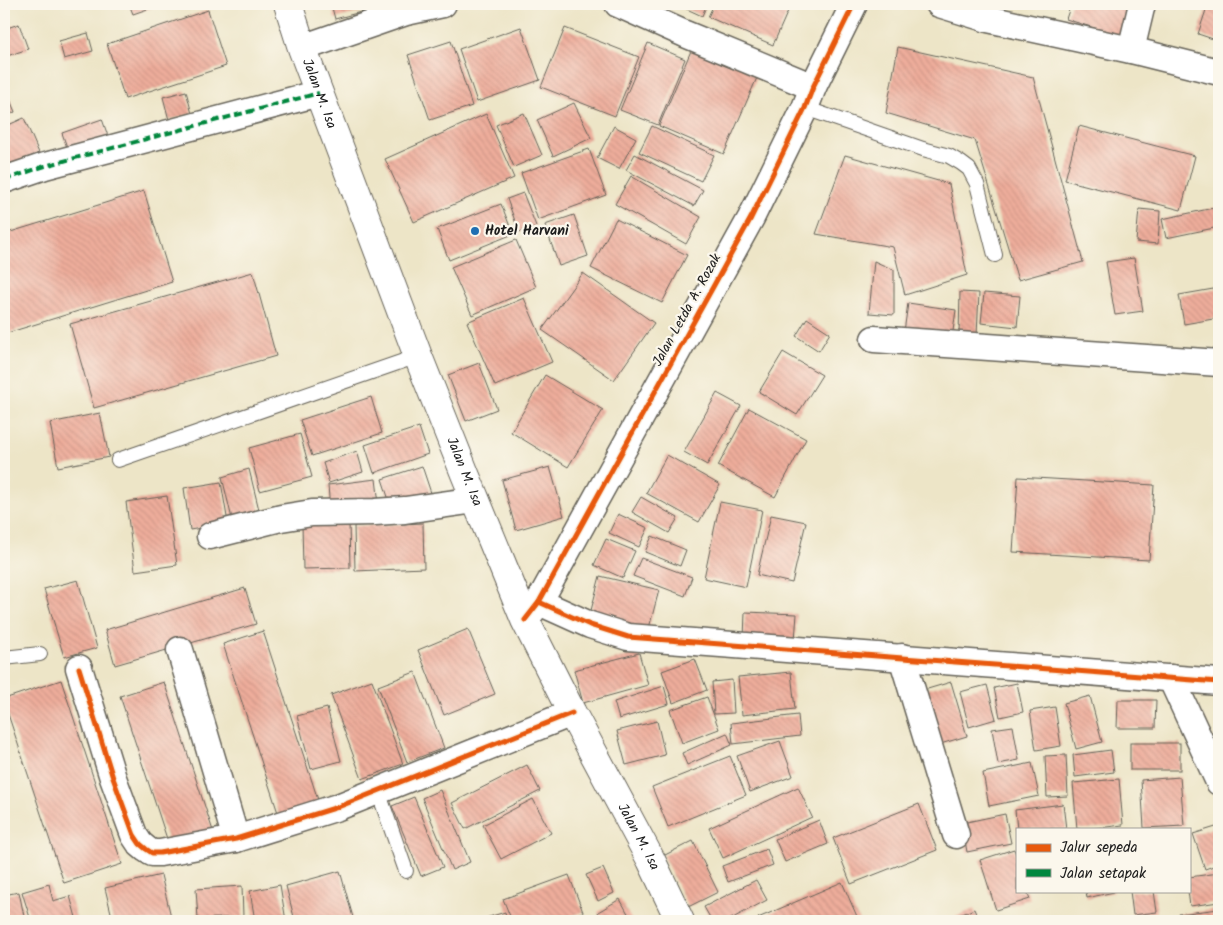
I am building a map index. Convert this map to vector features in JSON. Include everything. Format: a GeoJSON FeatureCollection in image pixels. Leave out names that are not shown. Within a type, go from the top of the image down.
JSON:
{"type":"FeatureCollection","features":[{"type":"Feature","properties":{"kind":"main road","name":"Jalan M. Isa"},"geometry":{"type":"LineString","coordinates":[[288,4],[302,48],[418,356],[476,500],[532,611],[572,713],[651,860],[680,921]]}},
{"type":"Feature","properties":{"kind":"street"},"geometry":{"type":"LineString","coordinates":[[302,48],[406,12],[444,4]]}},
{"type":"Feature","properties":{"kind":"street"},"geometry":{"type":"LineString","coordinates":[[618,4],[685,34],[809,97]]}},
{"type":"Feature","properties":{"kind":"street","name":"Jalan Letda A. Rozak"},"geometry":{"type":"LineString","coordinates":[[532,611],[751,218],[854,4]]}},
{"type":"Feature","properties":{"kind":"street"},"geometry":{"type":"LineString","coordinates":[[939,4],[988,19],[1131,50],[1219,72]]}},
{"type":"Feature","properties":{"kind":"street"},"geometry":{"type":"LineString","coordinates":[[1131,50],[1142,4]]}},
{"type":"Feature","properties":{"kind":"street"},"geometry":{"type":"LineString","coordinates":[[4,180],[45,166],[319,93]]}},
{"type":"Feature","properties":{"kind":"street"},"geometry":{"type":"LineString","coordinates":[[874,339],[1219,363]]}},
{"type":"Feature","properties":{"kind":"street"},"geometry":{"type":"LineString","coordinates":[[210,536],[281,518],[312,513],[405,510],[476,500]]}},
{"type":"Feature","properties":{"kind":"street"},"geometry":{"type":"LineString","coordinates":[[532,611],[628,637],[1219,682]]}},
{"type":"Feature","properties":{"kind":"street"},"geometry":{"type":"LineString","coordinates":[[180,650],[236,839]]}},
{"type":"Feature","properties":{"kind":"street"},"geometry":{"type":"LineString","coordinates":[[902,658],[956,835]]}},
{"type":"Feature","properties":{"kind":"street"},"geometry":{"type":"LineString","coordinates":[[79,668],[112,778],[134,835],[140,844],[152,853],[236,839],[338,807],[572,713]]}},
{"type":"Feature","properties":{"kind":"street"},"geometry":{"type":"LineString","coordinates":[[1171,678],[1219,782]]}},
{"type":"Feature","properties":{"kind":"lane"},"geometry":{"type":"LineString","coordinates":[[809,97],[923,148],[949,156],[961,163],[969,170],[977,184],[995,255]]}},
{"type":"Feature","properties":{"kind":"lane"},"geometry":{"type":"LineString","coordinates":[[118,460],[418,356]]}},
{"type":"Feature","properties":{"kind":"lane"},"geometry":{"type":"LineString","coordinates":[[4,658],[40,654]]}},
{"type":"Feature","properties":{"kind":"lane"},"geometry":{"type":"LineString","coordinates":[[378,791],[406,870]]}},
{"type":"Feature","properties":{"kind":"building"},"geometry":{"type":"Polygon","coordinates":[[[129,4],[162,4],[133,14],[129,4]]]}},
{"type":"Feature","properties":{"kind":"building"},"geometry":{"type":"Polygon","coordinates":[[[331,4],[390,4],[335,19],[331,4]]]}},
{"type":"Feature","properties":{"kind":"building"},"geometry":{"type":"Polygon","coordinates":[[[676,4],[707,4],[702,16],[676,4]]]}},
{"type":"Feature","properties":{"kind":"building"},"geometry":{"type":"Polygon","coordinates":[[[714,4],[791,4],[773,45],[708,17],[714,4]]]}},
{"type":"Feature","properties":{"kind":"building"},"geometry":{"type":"Polygon","coordinates":[[[1071,4],[1133,4],[1122,37],[1066,19],[1071,4]]]}},
{"type":"Feature","properties":{"kind":"building"},"geometry":{"type":"Polygon","coordinates":[[[1208,4],[1219,4],[1219,41],[1198,34],[1208,4]]]}},
{"type":"Feature","properties":{"kind":"building"},"geometry":{"type":"Polygon","coordinates":[[[208,10],[226,66],[125,99],[107,44],[208,10]]]}},
{"type":"Feature","properties":{"kind":"building"},"geometry":{"type":"Polygon","coordinates":[[[19,24],[28,49],[4,57],[4,29],[19,24]]]}},
{"type":"Feature","properties":{"kind":"building"},"geometry":{"type":"Polygon","coordinates":[[[521,27],[540,80],[477,102],[459,49],[521,27]]]}},
{"type":"Feature","properties":{"kind":"building"},"geometry":{"type":"Polygon","coordinates":[[[565,28],[639,57],[615,116],[541,87],[565,28]]]}},
{"type":"Feature","properties":{"kind":"building"},"geometry":{"type":"Polygon","coordinates":[[[88,33],[93,51],[64,59],[59,41],[88,33]]]}},
{"type":"Feature","properties":{"kind":"building"},"geometry":{"type":"Polygon","coordinates":[[[451,41],[472,106],[430,120],[408,55],[451,41]]]}},
{"type":"Feature","properties":{"kind":"building"},"geometry":{"type":"Polygon","coordinates":[[[648,43],[685,59],[658,125],[620,110],[648,43]]]}},
{"type":"Feature","properties":{"kind":"building"},"geometry":{"type":"Polygon","coordinates":[[[693,46],[759,73],[724,154],[659,126],[693,46]]]}},
{"type":"Feature","properties":{"kind":"building"},"geometry":{"type":"Polygon","coordinates":[[[898,47],[1033,77],[1083,262],[1018,280],[975,140],[886,113],[898,47]]]}},
{"type":"Feature","properties":{"kind":"building"},"geometry":{"type":"Polygon","coordinates":[[[4,85],[15,112],[4,117],[4,85]]]}},
{"type":"Feature","properties":{"kind":"building"},"geometry":{"type":"Polygon","coordinates":[[[186,91],[192,114],[169,120],[163,97],[186,91]]]}},
{"type":"Feature","properties":{"kind":"building"},"geometry":{"type":"Polygon","coordinates":[[[574,103],[591,138],[553,156],[537,120],[574,103]]]}},
{"type":"Feature","properties":{"kind":"building"},"geometry":{"type":"Polygon","coordinates":[[[524,113],[542,155],[514,167],[496,125],[524,113]]]}},
{"type":"Feature","properties":{"kind":"building"},"geometry":{"type":"Polygon","coordinates":[[[486,114],[514,178],[414,222],[385,159],[486,114]]]}},
{"type":"Feature","properties":{"kind":"building"},"geometry":{"type":"Polygon","coordinates":[[[24,118],[39,153],[6,167],[4,162],[4,127],[24,118]]]}},
{"type":"Feature","properties":{"kind":"building"},"geometry":{"type":"Polygon","coordinates":[[[102,119],[109,139],[69,153],[62,133],[102,119]]]}},
{"type":"Feature","properties":{"kind":"building"},"geometry":{"type":"Polygon","coordinates":[[[614,126],[636,138],[619,169],[597,158],[614,126]]]}},
{"type":"Feature","properties":{"kind":"building"},"geometry":{"type":"Polygon","coordinates":[[[652,126],[714,155],[701,181],[639,152],[652,126]]]}},
{"type":"Feature","properties":{"kind":"building"},"geometry":{"type":"Polygon","coordinates":[[[1079,126],[1195,156],[1181,210],[1065,180],[1079,126]]]}},
{"type":"Feature","properties":{"kind":"building"},"geometry":{"type":"Polygon","coordinates":[[[589,149],[606,195],[538,220],[521,173],[589,149]]]}},
{"type":"Feature","properties":{"kind":"building"},"geometry":{"type":"Polygon","coordinates":[[[635,154],[703,190],[694,206],[626,170],[635,154]]]}},
{"type":"Feature","properties":{"kind":"building"},"geometry":{"type":"Polygon","coordinates":[[[845,155],[949,184],[967,275],[905,295],[893,247],[816,234],[845,155]]]}},
{"type":"Feature","properties":{"kind":"building"},"geometry":{"type":"Polygon","coordinates":[[[631,176],[701,217],[686,244],[615,204],[631,176]]]}},
{"type":"Feature","properties":{"kind":"building"},"geometry":{"type":"Polygon","coordinates":[[[144,191],[172,282],[4,334],[4,234],[144,191]]]}},
{"type":"Feature","properties":{"kind":"building"},"geometry":{"type":"Polygon","coordinates":[[[523,193],[536,226],[519,232],[507,199],[523,193]]]}},
{"type":"Feature","properties":{"kind":"building","name":"Hotel Harvani"},"geometry":{"type":"Polygon","coordinates":[[[501,204],[513,234],[449,260],[437,229],[501,204]]]}},
{"type":"Feature","properties":{"kind":"building"},"geometry":{"type":"Polygon","coordinates":[[[1218,207],[1219,227],[1166,238],[1162,219],[1218,207]]]}},
{"type":"Feature","properties":{"kind":"building"},"geometry":{"type":"Polygon","coordinates":[[[1139,209],[1160,211],[1158,244],[1136,242],[1139,209]]]}},
{"type":"Feature","properties":{"kind":"building"},"geometry":{"type":"Polygon","coordinates":[[[574,215],[588,256],[559,266],[545,225],[574,215]]]}},
{"type":"Feature","properties":{"kind":"building"},"geometry":{"type":"Polygon","coordinates":[[[616,219],[687,255],[662,303],[591,268],[616,219]]]}},
{"type":"Feature","properties":{"kind":"building"},"geometry":{"type":"Polygon","coordinates":[[[516,240],[536,287],[472,315],[451,267],[516,240]]]}},
{"type":"Feature","properties":{"kind":"building"},"geometry":{"type":"Polygon","coordinates":[[[1134,258],[1143,311],[1115,315],[1106,262],[1134,258]]]}},
{"type":"Feature","properties":{"kind":"building"},"geometry":{"type":"Polygon","coordinates":[[[874,261],[894,270],[894,315],[869,313],[874,261]]]}},
{"type":"Feature","properties":{"kind":"building"},"geometry":{"type":"Polygon","coordinates":[[[253,272],[276,356],[94,408],[70,324],[253,272]]]}},
{"type":"Feature","properties":{"kind":"building"},"geometry":{"type":"Polygon","coordinates":[[[583,273],[654,323],[614,380],[542,330],[583,273]]]}},
{"type":"Feature","properties":{"kind":"building"},"geometry":{"type":"Polygon","coordinates":[[[1219,288],[1219,318],[1184,324],[1179,295],[1219,288]]]}},
{"type":"Feature","properties":{"kind":"building"},"geometry":{"type":"Polygon","coordinates":[[[960,292],[979,293],[977,335],[959,335],[960,292]]]}},
{"type":"Feature","properties":{"kind":"building"},"geometry":{"type":"Polygon","coordinates":[[[984,293],[1020,296],[1017,327],[981,323],[984,293]]]}},
{"type":"Feature","properties":{"kind":"building"},"geometry":{"type":"Polygon","coordinates":[[[524,298],[552,362],[495,386],[467,322],[524,298]]]}},
{"type":"Feature","properties":{"kind":"building"},"geometry":{"type":"Polygon","coordinates":[[[908,303],[956,310],[952,338],[904,332],[908,303]]]}},
{"type":"Feature","properties":{"kind":"building"},"geometry":{"type":"Polygon","coordinates":[[[807,318],[830,333],[819,351],[796,336],[807,318]]]}},
{"type":"Feature","properties":{"kind":"building"},"geometry":{"type":"Polygon","coordinates":[[[783,352],[822,375],[797,415],[759,392],[783,352]]]}},
{"type":"Feature","properties":{"kind":"building"},"geometry":{"type":"Polygon","coordinates":[[[479,363],[497,409],[466,421],[448,375],[479,363]]]}},
{"type":"Feature","properties":{"kind":"building"},"geometry":{"type":"Polygon","coordinates":[[[545,375],[603,410],[568,467],[511,432],[545,375]]]}},
{"type":"Feature","properties":{"kind":"building"},"geometry":{"type":"Polygon","coordinates":[[[717,393],[741,406],[707,465],[684,452],[717,393]]]}},
{"type":"Feature","properties":{"kind":"building"},"geometry":{"type":"Polygon","coordinates":[[[371,397],[382,433],[312,456],[300,420],[371,397]]]}},
{"type":"Feature","properties":{"kind":"building"},"geometry":{"type":"Polygon","coordinates":[[[749,408],[806,439],[775,497],[718,466],[749,408]]]}},
{"type":"Feature","properties":{"kind":"building"},"geometry":{"type":"Polygon","coordinates":[[[100,413],[109,457],[58,467],[50,423],[100,413]]]}},
{"type":"Feature","properties":{"kind":"building"},"geometry":{"type":"Polygon","coordinates":[[[419,427],[428,454],[374,473],[365,445],[419,427]]]}},
{"type":"Feature","properties":{"kind":"building"},"geometry":{"type":"Polygon","coordinates":[[[300,434],[312,477],[260,491],[249,448],[300,434]]]}},
{"type":"Feature","properties":{"kind":"building"},"geometry":{"type":"Polygon","coordinates":[[[357,451],[363,472],[329,483],[323,463],[357,451]]]}},
{"type":"Feature","properties":{"kind":"building"},"geometry":{"type":"Polygon","coordinates":[[[667,455],[720,485],[699,522],[646,493],[667,455]]]}},
{"type":"Feature","properties":{"kind":"building"},"geometry":{"type":"Polygon","coordinates":[[[422,466],[432,496],[392,509],[382,479],[422,466]]]}},
{"type":"Feature","properties":{"kind":"building"},"geometry":{"type":"Polygon","coordinates":[[[550,467],[564,516],[516,530],[502,480],[550,467]]]}},
{"type":"Feature","properties":{"kind":"building"},"geometry":{"type":"Polygon","coordinates":[[[249,469],[261,518],[233,523],[222,477],[249,469]]]}},
{"type":"Feature","properties":{"kind":"building"},"geometry":{"type":"Polygon","coordinates":[[[1018,477],[1154,485],[1149,560],[1013,552],[1018,477]]]}},
{"type":"Feature","properties":{"kind":"building"},"geometry":{"type":"Polygon","coordinates":[[[376,479],[379,504],[330,510],[328,485],[376,479]]]}},
{"type":"Feature","properties":{"kind":"building"},"geometry":{"type":"Polygon","coordinates":[[[221,482],[228,523],[190,530],[184,488],[221,482]]]}},
{"type":"Feature","properties":{"kind":"building"},"geometry":{"type":"Polygon","coordinates":[[[167,496],[177,565],[135,571],[126,502],[167,496]]]}},
{"type":"Feature","properties":{"kind":"building"},"geometry":{"type":"Polygon","coordinates":[[[641,497],[678,518],[669,533],[632,512],[641,497]]]}},
{"type":"Feature","properties":{"kind":"building"},"geometry":{"type":"Polygon","coordinates":[[[720,502],[762,510],[746,587],[704,578],[720,502]]]}},
{"type":"Feature","properties":{"kind":"building"},"geometry":{"type":"Polygon","coordinates":[[[618,514],[648,528],[639,547],[609,533],[618,514]]]}},
{"type":"Feature","properties":{"kind":"building"},"geometry":{"type":"Polygon","coordinates":[[[771,515],[806,522],[792,583],[757,575],[771,515]]]}},
{"type":"Feature","properties":{"kind":"building"},"geometry":{"type":"Polygon","coordinates":[[[349,522],[350,568],[303,569],[302,523],[349,522]]]}},
{"type":"Feature","properties":{"kind":"building"},"geometry":{"type":"Polygon","coordinates":[[[423,523],[424,568],[355,571],[354,526],[423,523]]]}},
{"type":"Feature","properties":{"kind":"building"},"geometry":{"type":"Polygon","coordinates":[[[652,536],[686,550],[680,566],[645,552],[652,536]]]}},
{"type":"Feature","properties":{"kind":"building"},"geometry":{"type":"Polygon","coordinates":[[[606,539],[635,551],[623,578],[594,565],[606,539]]]}},
{"type":"Feature","properties":{"kind":"building"},"geometry":{"type":"Polygon","coordinates":[[[641,558],[692,577],[685,596],[633,576],[641,558]]]}},
{"type":"Feature","properties":{"kind":"building"},"geometry":{"type":"Polygon","coordinates":[[[600,576],[659,590],[648,632],[589,618],[600,576]]]}},
{"type":"Feature","properties":{"kind":"building"},"geometry":{"type":"Polygon","coordinates":[[[78,580],[97,648],[64,657],[44,589],[78,580]]]}},
{"type":"Feature","properties":{"kind":"building"},"geometry":{"type":"Polygon","coordinates":[[[245,588],[256,624],[115,665],[105,630],[245,588]]]}},
{"type":"Feature","properties":{"kind":"building"},"geometry":{"type":"Polygon","coordinates":[[[745,612],[797,614],[795,640],[744,639],[745,612]]]}},
{"type":"Feature","properties":{"kind":"building"},"geometry":{"type":"Polygon","coordinates":[[[468,629],[495,694],[444,715],[418,650],[468,629]]]}},
{"type":"Feature","properties":{"kind":"building"},"geometry":{"type":"Polygon","coordinates":[[[263,631],[320,806],[280,819],[223,644],[263,631]]]}},
{"type":"Feature","properties":{"kind":"building"},"geometry":{"type":"Polygon","coordinates":[[[639,653],[648,685],[583,703],[574,670],[639,653]]]}},
{"type":"Feature","properties":{"kind":"building"},"geometry":{"type":"Polygon","coordinates":[[[695,659],[707,690],[673,703],[662,671],[695,659]]]}},
{"type":"Feature","properties":{"kind":"building"},"geometry":{"type":"Polygon","coordinates":[[[415,672],[444,748],[407,762],[378,686],[415,672]]]}},
{"type":"Feature","properties":{"kind":"building"},"geometry":{"type":"Polygon","coordinates":[[[791,672],[795,709],[742,715],[738,677],[791,672]]]}},
{"type":"Feature","properties":{"kind":"building"},"geometry":{"type":"Polygon","coordinates":[[[61,680],[122,864],[64,883],[4,702],[4,699],[61,680]]]}},
{"type":"Feature","properties":{"kind":"building"},"geometry":{"type":"Polygon","coordinates":[[[372,680],[403,764],[362,779],[331,695],[372,680]]]}},
{"type":"Feature","properties":{"kind":"building"},"geometry":{"type":"Polygon","coordinates":[[[732,680],[734,713],[714,714],[712,682],[732,680]]]}},
{"type":"Feature","properties":{"kind":"building"},"geometry":{"type":"Polygon","coordinates":[[[164,682],[213,831],[169,845],[120,696],[164,682]]]}},
{"type":"Feature","properties":{"kind":"building"},"geometry":{"type":"Polygon","coordinates":[[[951,682],[967,736],[937,745],[921,691],[951,682]]]}},
{"type":"Feature","properties":{"kind":"building"},"geometry":{"type":"Polygon","coordinates":[[[1017,683],[1023,712],[1000,717],[994,688],[1017,683]]]}},
{"type":"Feature","properties":{"kind":"building"},"geometry":{"type":"Polygon","coordinates":[[[987,685],[996,719],[969,727],[960,692],[987,685]]]}},
{"type":"Feature","properties":{"kind":"building"},"geometry":{"type":"Polygon","coordinates":[[[664,686],[669,704],[619,719],[614,702],[664,686]]]}},
{"type":"Feature","properties":{"kind":"building"},"geometry":{"type":"Polygon","coordinates":[[[1090,696],[1102,742],[1076,749],[1064,703],[1090,696]]]}},
{"type":"Feature","properties":{"kind":"building"},"geometry":{"type":"Polygon","coordinates":[[[707,697],[719,729],[682,743],[670,710],[707,697]]]}},
{"type":"Feature","properties":{"kind":"building"},"geometry":{"type":"Polygon","coordinates":[[[1118,700],[1156,700],[1155,728],[1117,728],[1118,700]]]}},
{"type":"Feature","properties":{"kind":"building"},"geometry":{"type":"Polygon","coordinates":[[[1055,707],[1061,746],[1036,750],[1030,711],[1055,707]]]}},
{"type":"Feature","properties":{"kind":"building"},"geometry":{"type":"Polygon","coordinates":[[[327,708],[341,761],[311,769],[297,716],[327,708]]]}},
{"type":"Feature","properties":{"kind":"building"},"geometry":{"type":"Polygon","coordinates":[[[798,715],[800,736],[733,744],[731,723],[798,715]]]}},
{"type":"Feature","properties":{"kind":"building"},"geometry":{"type":"Polygon","coordinates":[[[657,721],[665,755],[626,765],[617,731],[657,721]]]}},
{"type":"Feature","properties":{"kind":"building"},"geometry":{"type":"Polygon","coordinates":[[[1013,726],[1019,760],[998,764],[992,729],[1013,726]]]}},
{"type":"Feature","properties":{"kind":"building"},"geometry":{"type":"Polygon","coordinates":[[[727,733],[732,745],[687,765],[682,753],[727,733]]]}},
{"type":"Feature","properties":{"kind":"building"},"geometry":{"type":"Polygon","coordinates":[[[780,741],[793,776],[750,792],[737,756],[780,741]]]}},
{"type":"Feature","properties":{"kind":"building"},"geometry":{"type":"Polygon","coordinates":[[[1130,743],[1180,743],[1180,770],[1130,770],[1130,743]]]}},
{"type":"Feature","properties":{"kind":"building"},"geometry":{"type":"Polygon","coordinates":[[[1111,750],[1114,772],[1075,777],[1073,755],[1111,750]]]}},
{"type":"Feature","properties":{"kind":"building"},"geometry":{"type":"Polygon","coordinates":[[[1066,755],[1068,796],[1047,797],[1045,756],[1066,755]]]}},
{"type":"Feature","properties":{"kind":"building"},"geometry":{"type":"Polygon","coordinates":[[[730,756],[746,795],[668,827],[652,787],[730,756]]]}},
{"type":"Feature","properties":{"kind":"building"},"geometry":{"type":"Polygon","coordinates":[[[1032,763],[1039,796],[989,806],[983,773],[1032,763]]]}},
{"type":"Feature","properties":{"kind":"building"},"geometry":{"type":"Polygon","coordinates":[[[527,765],[540,791],[465,829],[452,803],[527,765]]]}},
{"type":"Feature","properties":{"kind":"building"},"geometry":{"type":"Polygon","coordinates":[[[1180,777],[1184,826],[1144,828],[1141,780],[1180,777]]]}},
{"type":"Feature","properties":{"kind":"building"},"geometry":{"type":"Polygon","coordinates":[[[1119,779],[1123,825],[1077,828],[1073,783],[1119,779]]]}},
{"type":"Feature","properties":{"kind":"building"},"geometry":{"type":"Polygon","coordinates":[[[798,787],[812,817],[723,858],[709,828],[798,787]]]}},
{"type":"Feature","properties":{"kind":"building"},"geometry":{"type":"Polygon","coordinates":[[[440,790],[470,862],[452,870],[422,798],[440,790]]]}},
{"type":"Feature","properties":{"kind":"building"},"geometry":{"type":"Polygon","coordinates":[[[414,797],[443,867],[421,876],[392,806],[414,797]]]}},
{"type":"Feature","properties":{"kind":"building"},"geometry":{"type":"Polygon","coordinates":[[[533,799],[551,833],[501,859],[483,825],[533,799]]]}},
{"type":"Feature","properties":{"kind":"building"},"geometry":{"type":"Polygon","coordinates":[[[919,804],[937,850],[851,884],[833,838],[919,804]]]}},
{"type":"Feature","properties":{"kind":"building"},"geometry":{"type":"Polygon","coordinates":[[[1063,804],[1066,828],[1017,828],[1015,810],[1063,804]]]}},
{"type":"Feature","properties":{"kind":"building"},"geometry":{"type":"Polygon","coordinates":[[[1005,814],[1011,843],[967,852],[962,823],[1005,814]]]}},
{"type":"Feature","properties":{"kind":"building"},"geometry":{"type":"Polygon","coordinates":[[[819,820],[828,844],[785,862],[775,839],[819,820]]]}},
{"type":"Feature","properties":{"kind":"building"},"geometry":{"type":"Polygon","coordinates":[[[1219,826],[1219,864],[1205,869],[1193,834],[1219,826]]]}},
{"type":"Feature","properties":{"kind":"building"},"geometry":{"type":"Polygon","coordinates":[[[693,841],[718,892],[688,907],[663,856],[693,841]]]}},
{"type":"Feature","properties":{"kind":"building"},"geometry":{"type":"Polygon","coordinates":[[[767,849],[773,865],[728,882],[722,866],[767,849]]]}},
{"type":"Feature","properties":{"kind":"building"},"geometry":{"type":"Polygon","coordinates":[[[1014,849],[1016,854],[1016,892],[1027,892],[1030,899],[996,910],[980,860],[1014,849]]]}},
{"type":"Feature","properties":{"kind":"building"},"geometry":{"type":"Polygon","coordinates":[[[603,868],[614,893],[598,901],[586,875],[603,868]]]}},
{"type":"Feature","properties":{"kind":"building"},"geometry":{"type":"Polygon","coordinates":[[[340,871],[354,921],[295,921],[286,886],[340,871]]]}},
{"type":"Feature","properties":{"kind":"building"},"geometry":{"type":"Polygon","coordinates":[[[1219,873],[1219,902],[1190,906],[1188,892],[1190,892],[1190,877],[1219,873]]]}},
{"type":"Feature","properties":{"kind":"building"},"geometry":{"type":"Polygon","coordinates":[[[161,875],[172,921],[113,921],[105,888],[161,875]]]}},
{"type":"Feature","properties":{"kind":"building"},"geometry":{"type":"Polygon","coordinates":[[[569,875],[583,912],[557,921],[512,921],[503,899],[569,875]]]}},
{"type":"Feature","properties":{"kind":"building"},"geometry":{"type":"Polygon","coordinates":[[[756,880],[767,900],[727,921],[712,921],[704,907],[756,880]]]}},
{"type":"Feature","properties":{"kind":"building"},"geometry":{"type":"Polygon","coordinates":[[[842,882],[859,921],[759,921],[758,918],[842,882]]]}},
{"type":"Feature","properties":{"kind":"building"},"geometry":{"type":"Polygon","coordinates":[[[49,884],[53,901],[70,896],[77,921],[31,921],[22,892],[49,884]]]}},
{"type":"Feature","properties":{"kind":"building"},"geometry":{"type":"Polygon","coordinates":[[[280,885],[286,921],[255,921],[250,891],[280,885]]]}},
{"type":"Feature","properties":{"kind":"building"},"geometry":{"type":"Polygon","coordinates":[[[242,886],[243,917],[198,919],[196,889],[242,886]]]}},
{"type":"Feature","properties":{"kind":"building"},"geometry":{"type":"Polygon","coordinates":[[[19,892],[25,921],[4,921],[4,895],[19,892]]]}},
{"type":"Feature","properties":{"kind":"building"},"geometry":{"type":"Polygon","coordinates":[[[1086,892],[1114,892],[1087,898],[1086,892]]]}},
{"type":"Feature","properties":{"kind":"building"},"geometry":{"type":"Polygon","coordinates":[[[1130,892],[1154,892],[1157,912],[1133,915],[1130,892]]]}},
{"type":"Feature","properties":{"kind":"building"},"geometry":{"type":"Polygon","coordinates":[[[620,899],[632,921],[603,921],[598,912],[620,899]]]}},
{"type":"Feature","properties":{"kind":"building"},"geometry":{"type":"Polygon","coordinates":[[[974,909],[979,921],[946,921],[974,909]]]}},
{"type":"Feature","properties":{"kind":"building"},"geometry":{"type":"Polygon","coordinates":[[[1219,909],[1219,921],[1180,921],[1179,914],[1219,909]]]}},
{"type":"Feature","properties":{"kind":"building"},"geometry":{"type":"Polygon","coordinates":[[[505,912],[507,921],[476,921],[505,912]]]}},
{"type":"Feature","properties":{"kind":"marked path"},"geometry":{"type":"LineString","coordinates":[[4,180],[45,166],[319,93]]}},
{"type":"Feature","properties":{"kind":"cycle path"},"geometry":{"type":"LineString","coordinates":[[525,620],[539,602],[751,218],[854,4]]}},
{"type":"Feature","properties":{"kind":"cycle path"},"geometry":{"type":"LineString","coordinates":[[539,602],[590,625],[628,637],[1219,682]]}},
{"type":"Feature","properties":{"kind":"cycle path"},"geometry":{"type":"LineString","coordinates":[[79,668],[113,778],[134,835],[140,844],[152,853],[236,839],[338,807],[572,713]]}},
{"type":"Feature","properties":{"kind":"place","name":"Hotel Harvani"},"geometry":{"type":"Point","coordinates":[475,231]}}]}
